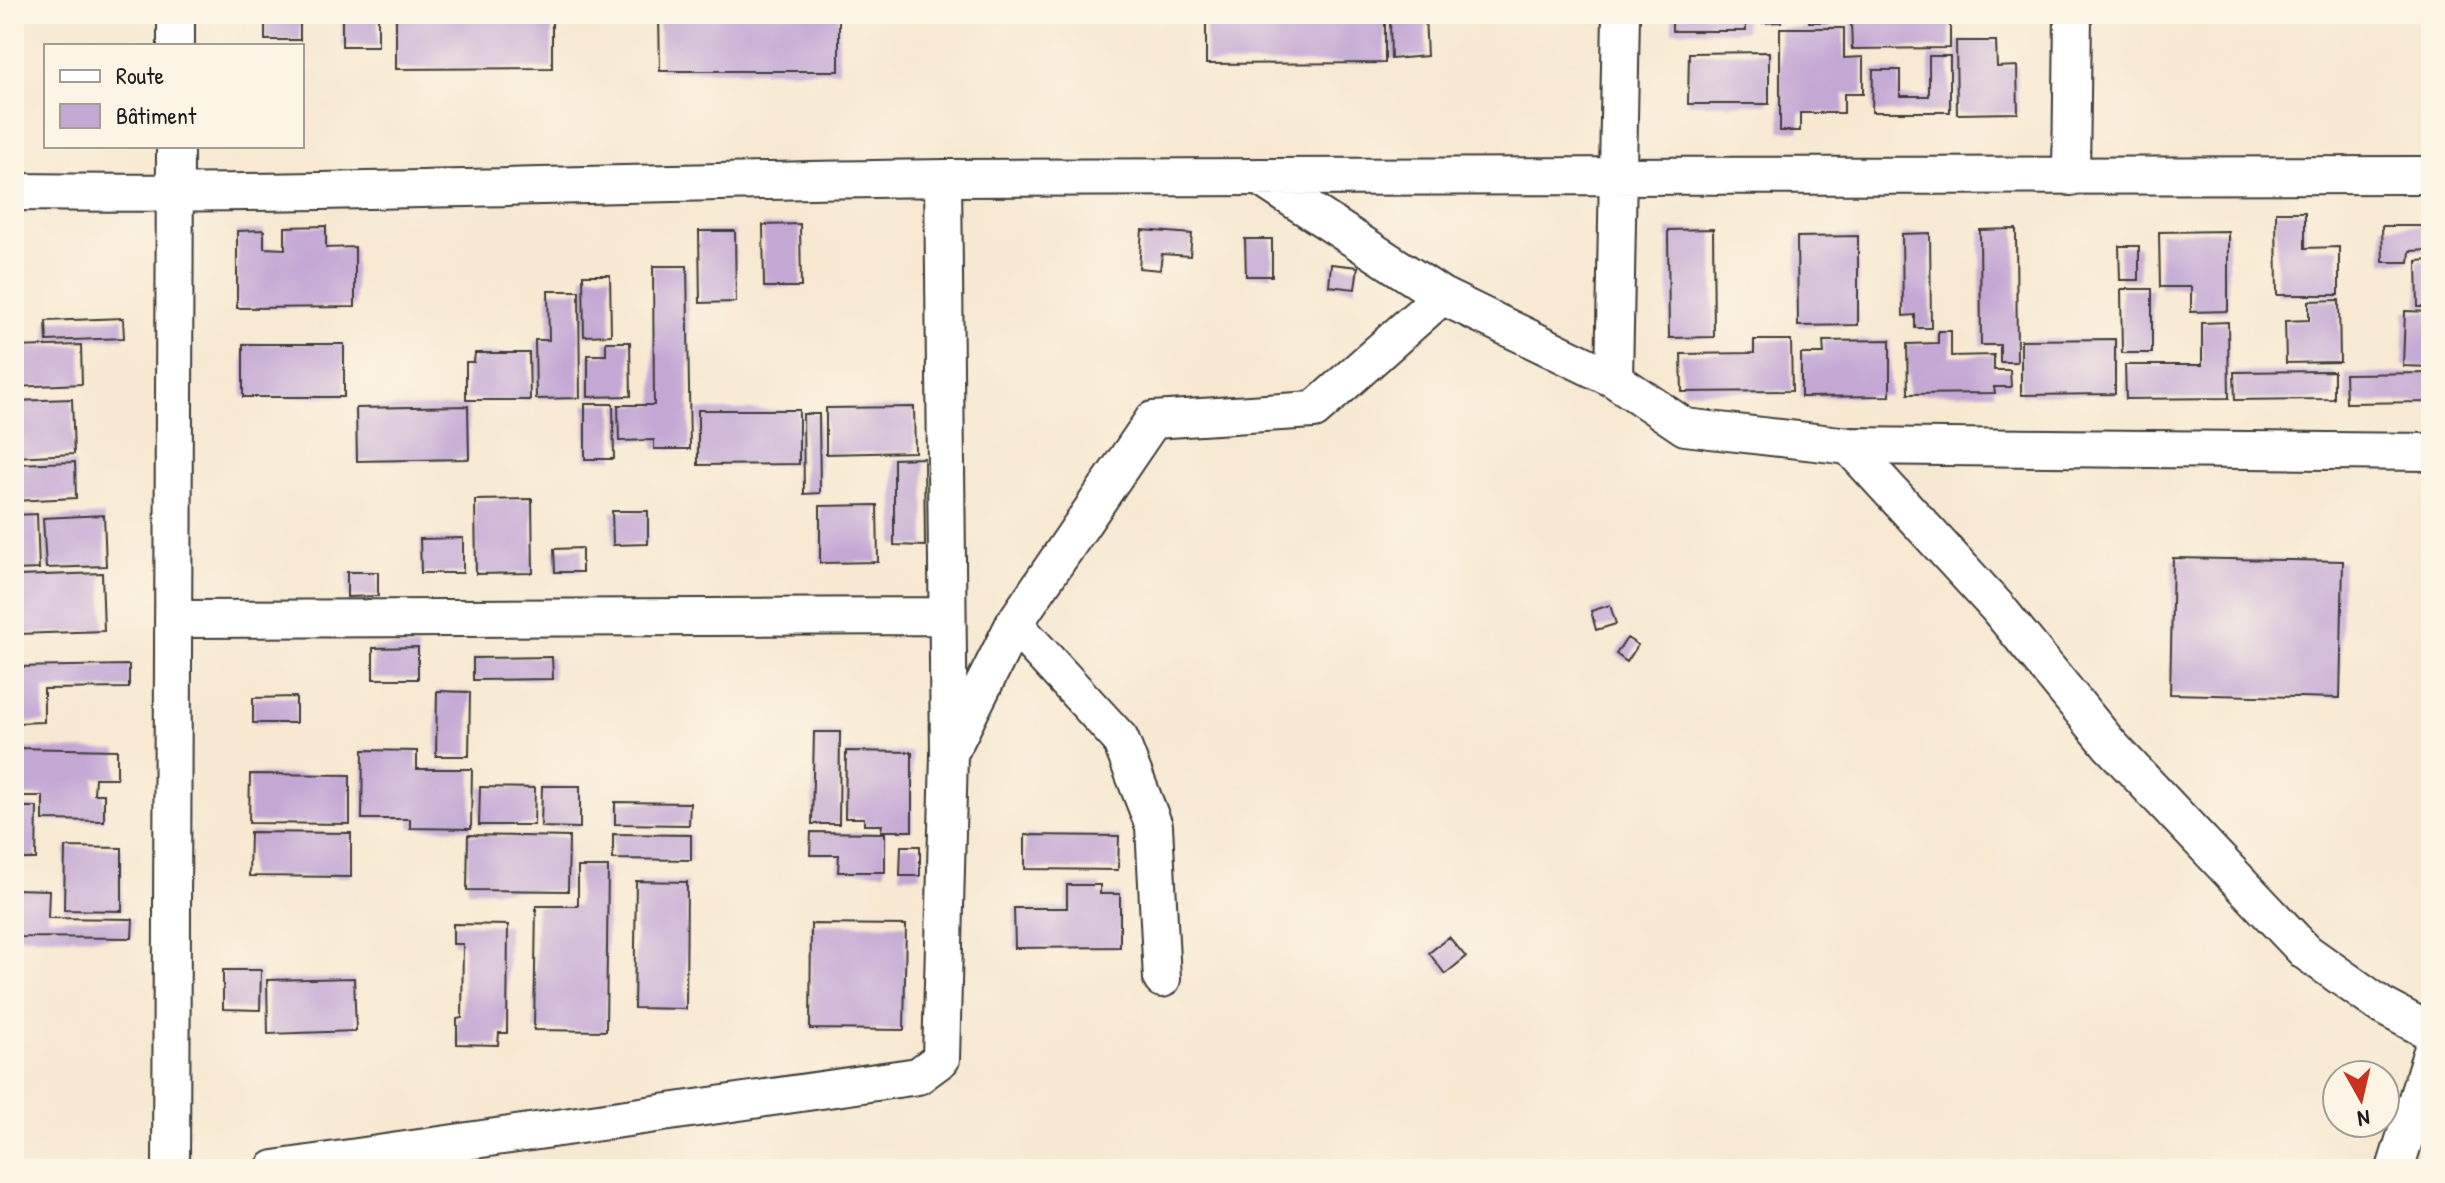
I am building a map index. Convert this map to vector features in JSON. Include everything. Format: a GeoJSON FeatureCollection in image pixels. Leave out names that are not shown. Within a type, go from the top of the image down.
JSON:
{"type":"FeatureCollection","features":[{"type":"Feature","properties":{"kind":"street"},"geometry":{"type":"LineString","coordinates":[[176,14],[176,44]]}},
{"type":"Feature","properties":{"kind":"street"},"geometry":{"type":"LineString","coordinates":[[1614,379],[1621,14]]}},
{"type":"Feature","properties":{"kind":"street"},"geometry":{"type":"LineString","coordinates":[[2071,177],[2073,14]]}},
{"type":"Feature","properties":{"kind":"street"},"geometry":{"type":"LineString","coordinates":[[171,1169],[175,148]]}},
{"type":"Feature","properties":{"kind":"street"},"geometry":{"type":"LineString","coordinates":[[14,192],[174,194],[943,178],[2431,175]]}},
{"type":"Feature","properties":{"kind":"street"},"geometry":{"type":"LineString","coordinates":[[1259,177],[1442,296],[1614,379],[1685,427],[1849,446],[2431,452]]}},
{"type":"Feature","properties":{"kind":"street"},"geometry":{"type":"LineString","coordinates":[[294,1168],[918,1076],[941,1059],[949,754],[943,178]]}},
{"type":"Feature","properties":{"kind":"street"},"geometry":{"type":"LineString","coordinates":[[949,754],[1014,624],[1153,420],[1314,410],[1442,296]]}},
{"type":"Feature","properties":{"kind":"street"},"geometry":{"type":"LineString","coordinates":[[1849,446],[1997,607],[2110,745],[2306,952],[2382,1006],[2431,1032]]}},
{"type":"Feature","properties":{"kind":"street"},"geometry":{"type":"LineString","coordinates":[[173,619],[947,616]]}},
{"type":"Feature","properties":{"kind":"street"},"geometry":{"type":"LineString","coordinates":[[1014,624],[1120,739],[1154,826],[1162,979]]}},
{"type":"Feature","properties":{"kind":"street"},"geometry":{"type":"LineString","coordinates":[[2395,1169],[2431,1054]]}},
{"type":"Feature","properties":{"kind":"building"},"geometry":{"type":"Polygon","coordinates":[[[265,14],[300,14],[300,40],[265,40],[265,14]]]}},
{"type":"Feature","properties":{"kind":"building"},"geometry":{"type":"Polygon","coordinates":[[[342,14],[378,14],[378,46],[342,46],[342,14]]]}},
{"type":"Feature","properties":{"kind":"building"},"geometry":{"type":"Polygon","coordinates":[[[396,14],[552,14],[552,68],[396,69],[396,14]]]}},
{"type":"Feature","properties":{"kind":"building"},"geometry":{"type":"Polygon","coordinates":[[[659,14],[839,14],[839,71],[660,71],[659,14]]]}},
{"type":"Feature","properties":{"kind":"building"},"geometry":{"type":"Polygon","coordinates":[[[1206,14],[1385,14],[1385,63],[1206,64],[1206,14]]]}},
{"type":"Feature","properties":{"kind":"building"},"geometry":{"type":"Polygon","coordinates":[[[1672,14],[1745,14],[1746,31],[1672,31],[1672,14]]]}},
{"type":"Feature","properties":{"kind":"building"},"geometry":{"type":"Polygon","coordinates":[[[1755,14],[1781,14],[1781,22],[1755,23],[1755,14]]]}},
{"type":"Feature","properties":{"kind":"building"},"geometry":{"type":"Polygon","coordinates":[[[1809,14],[2015,14],[2015,20],[1950,20],[1950,48],[1852,49],[1851,22],[1809,22],[1809,14]]]}},
{"type":"Feature","properties":{"kind":"building"},"geometry":{"type":"Polygon","coordinates":[[[1425,16],[1427,56],[1391,59],[1390,18],[1425,16]]]}},
{"type":"Feature","properties":{"kind":"building"},"geometry":{"type":"Polygon","coordinates":[[[1780,28],[1844,28],[1844,58],[1863,57],[1863,94],[1844,94],[1844,113],[1800,113],[1800,131],[1780,131],[1780,28]]]}},
{"type":"Feature","properties":{"kind":"building"},"geometry":{"type":"Polygon","coordinates":[[[1956,41],[1996,41],[1997,67],[2017,66],[2018,113],[1957,114],[1956,41]]]}},
{"type":"Feature","properties":{"kind":"building"},"geometry":{"type":"Polygon","coordinates":[[[1769,52],[1769,104],[1688,104],[1689,53],[1769,52]]]}},
{"type":"Feature","properties":{"kind":"building"},"geometry":{"type":"Polygon","coordinates":[[[1929,56],[1950,56],[1950,112],[1872,112],[1873,70],[1900,70],[1900,96],[1929,96],[1929,56]]]}},
{"type":"Feature","properties":{"kind":"building"},"geometry":{"type":"Polygon","coordinates":[[[2276,212],[2305,212],[2305,248],[2339,247],[2339,295],[2277,295],[2276,212]]]}},
{"type":"Feature","properties":{"kind":"building"},"geometry":{"type":"Polygon","coordinates":[[[800,224],[801,287],[764,287],[763,225],[800,224]]]}},
{"type":"Feature","properties":{"kind":"building"},"geometry":{"type":"Polygon","coordinates":[[[326,226],[326,248],[355,247],[355,307],[237,308],[237,231],[264,230],[264,248],[285,249],[285,227],[326,226]]]}},
{"type":"Feature","properties":{"kind":"building"},"geometry":{"type":"Polygon","coordinates":[[[2382,226],[2431,226],[2431,250],[2410,251],[2409,262],[2383,262],[2382,226]]]}},
{"type":"Feature","properties":{"kind":"building"},"geometry":{"type":"Polygon","coordinates":[[[1713,229],[1714,337],[1669,338],[1668,230],[1713,229]]]}},
{"type":"Feature","properties":{"kind":"building"},"geometry":{"type":"Polygon","coordinates":[[[2016,229],[2017,362],[2000,362],[2000,345],[1981,345],[1980,230],[2016,229]]]}},
{"type":"Feature","properties":{"kind":"building"},"geometry":{"type":"Polygon","coordinates":[[[1142,230],[1192,234],[1190,256],[1162,254],[1160,270],[1139,268],[1142,230]]]}},
{"type":"Feature","properties":{"kind":"building"},"geometry":{"type":"Polygon","coordinates":[[[699,231],[735,231],[736,302],[700,303],[699,231]]]}},
{"type":"Feature","properties":{"kind":"building"},"geometry":{"type":"Polygon","coordinates":[[[2228,231],[2228,311],[2191,312],[2191,287],[2160,287],[2159,232],[2228,231]]]}},
{"type":"Feature","properties":{"kind":"building"},"geometry":{"type":"Polygon","coordinates":[[[1930,233],[1931,328],[1915,328],[1915,315],[1903,316],[1902,234],[1930,233]]]}},
{"type":"Feature","properties":{"kind":"building"},"geometry":{"type":"Polygon","coordinates":[[[1858,236],[1858,325],[1798,326],[1797,237],[1858,236]]]}},
{"type":"Feature","properties":{"kind":"building"},"geometry":{"type":"Polygon","coordinates":[[[1245,239],[1272,239],[1272,276],[1246,276],[1245,239]]]}},
{"type":"Feature","properties":{"kind":"building"},"geometry":{"type":"Polygon","coordinates":[[[2119,246],[2139,246],[2139,280],[2120,280],[2119,246]]]}},
{"type":"Feature","properties":{"kind":"building"},"geometry":{"type":"Polygon","coordinates":[[[2431,260],[2431,307],[2418,307],[2417,261],[2431,260]]]}},
{"type":"Feature","properties":{"kind":"building"},"geometry":{"type":"Polygon","coordinates":[[[1331,264],[1358,267],[1355,289],[1329,286],[1331,264]]]}},
{"type":"Feature","properties":{"kind":"building"},"geometry":{"type":"Polygon","coordinates":[[[653,266],[687,266],[690,449],[654,449],[654,440],[619,441],[618,405],[654,405],[653,266]]]}},
{"type":"Feature","properties":{"kind":"building"},"geometry":{"type":"Polygon","coordinates":[[[583,275],[610,275],[611,335],[584,336],[583,275]]]}},
{"type":"Feature","properties":{"kind":"building"},"geometry":{"type":"Polygon","coordinates":[[[2121,289],[2152,289],[2152,353],[2122,353],[2121,289]]]}},
{"type":"Feature","properties":{"kind":"building"},"geometry":{"type":"Polygon","coordinates":[[[548,291],[579,291],[580,398],[536,399],[535,340],[549,340],[548,291]]]}},
{"type":"Feature","properties":{"kind":"building"},"geometry":{"type":"Polygon","coordinates":[[[2339,300],[2340,362],[2286,363],[2285,321],[2309,320],[2309,301],[2339,300]]]}},
{"type":"Feature","properties":{"kind":"building"},"geometry":{"type":"Polygon","coordinates":[[[2405,311],[2431,312],[2431,367],[2403,366],[2405,311]]]}},
{"type":"Feature","properties":{"kind":"building"},"geometry":{"type":"Polygon","coordinates":[[[123,318],[124,338],[47,341],[46,321],[123,318]]]}},
{"type":"Feature","properties":{"kind":"building"},"geometry":{"type":"Polygon","coordinates":[[[2228,322],[2229,398],[2126,399],[2125,365],[2202,365],[2202,323],[2228,322]]]}},
{"type":"Feature","properties":{"kind":"building"},"geometry":{"type":"Polygon","coordinates":[[[1938,331],[1951,331],[1951,356],[1994,355],[1994,370],[2010,370],[2011,387],[1994,387],[1995,393],[1908,394],[1907,344],[1938,343],[1938,331]]]}},
{"type":"Feature","properties":{"kind":"building"},"geometry":{"type":"Polygon","coordinates":[[[2115,339],[2115,394],[2021,395],[2021,340],[2115,339]]]}},
{"type":"Feature","properties":{"kind":"building"},"geometry":{"type":"Polygon","coordinates":[[[1754,340],[1791,340],[1792,391],[1682,392],[1681,354],[1754,353],[1754,340]]]}},
{"type":"Feature","properties":{"kind":"building"},"geometry":{"type":"Polygon","coordinates":[[[1890,340],[1890,396],[1801,397],[1801,354],[1824,354],[1823,341],[1890,340]]]}},
{"type":"Feature","properties":{"kind":"building"},"geometry":{"type":"Polygon","coordinates":[[[606,342],[630,342],[631,396],[588,397],[588,355],[606,355],[606,342]]]}},
{"type":"Feature","properties":{"kind":"building"},"geometry":{"type":"Polygon","coordinates":[[[243,344],[344,344],[344,397],[243,397],[243,344]]]}},
{"type":"Feature","properties":{"kind":"building"},"geometry":{"type":"Polygon","coordinates":[[[81,345],[82,384],[14,387],[14,347],[81,345]]]}},
{"type":"Feature","properties":{"kind":"building"},"geometry":{"type":"Polygon","coordinates":[[[475,353],[529,353],[530,400],[466,400],[466,362],[474,362],[475,353]]]}},
{"type":"Feature","properties":{"kind":"building"},"geometry":{"type":"Polygon","coordinates":[[[2334,371],[2334,399],[2235,400],[2234,372],[2334,371]]]}},
{"type":"Feature","properties":{"kind":"building"},"geometry":{"type":"Polygon","coordinates":[[[2431,373],[2431,402],[2346,403],[2345,374],[2431,373]]]}},
{"type":"Feature","properties":{"kind":"building"},"geometry":{"type":"Polygon","coordinates":[[[72,399],[74,454],[14,457],[14,401],[72,399]]]}},
{"type":"Feature","properties":{"kind":"building"},"geometry":{"type":"Polygon","coordinates":[[[585,404],[613,404],[614,459],[585,459],[585,404]]]}},
{"type":"Feature","properties":{"kind":"building"},"geometry":{"type":"Polygon","coordinates":[[[468,406],[469,459],[357,461],[356,408],[468,406]]]}},
{"type":"Feature","properties":{"kind":"building"},"geometry":{"type":"Polygon","coordinates":[[[914,407],[915,452],[826,454],[826,408],[914,407]]]}},
{"type":"Feature","properties":{"kind":"building"},"geometry":{"type":"Polygon","coordinates":[[[698,410],[799,410],[799,464],[698,465],[698,410]]]}},
{"type":"Feature","properties":{"kind":"building"},"geometry":{"type":"Polygon","coordinates":[[[803,414],[819,414],[820,493],[804,494],[803,414]]]}},
{"type":"Feature","properties":{"kind":"building"},"geometry":{"type":"Polygon","coordinates":[[[924,458],[925,546],[894,545],[894,459],[924,458]]]}},
{"type":"Feature","properties":{"kind":"building"},"geometry":{"type":"Polygon","coordinates":[[[75,462],[76,498],[14,501],[14,464],[75,462]]]}},
{"type":"Feature","properties":{"kind":"building"},"geometry":{"type":"Polygon","coordinates":[[[532,499],[533,573],[476,574],[475,500],[532,499]]]}},
{"type":"Feature","properties":{"kind":"building"},"geometry":{"type":"Polygon","coordinates":[[[877,505],[878,562],[820,563],[820,506],[877,505]]]}},
{"type":"Feature","properties":{"kind":"building"},"geometry":{"type":"Polygon","coordinates":[[[612,511],[648,511],[648,544],[613,545],[612,511]]]}},
{"type":"Feature","properties":{"kind":"building"},"geometry":{"type":"Polygon","coordinates":[[[37,514],[39,569],[14,570],[14,515],[37,514]]]}},
{"type":"Feature","properties":{"kind":"building"},"geometry":{"type":"Polygon","coordinates":[[[104,515],[106,566],[46,568],[43,518],[104,515]]]}},
{"type":"Feature","properties":{"kind":"building"},"geometry":{"type":"Polygon","coordinates":[[[463,538],[463,573],[421,573],[420,539],[463,538]]]}},
{"type":"Feature","properties":{"kind":"building"},"geometry":{"type":"Polygon","coordinates":[[[582,548],[582,572],[555,572],[554,549],[582,548]]]}},
{"type":"Feature","properties":{"kind":"building"},"geometry":{"type":"Polygon","coordinates":[[[2173,558],[2343,561],[2340,698],[2170,694],[2173,558]]]}},
{"type":"Feature","properties":{"kind":"building"},"geometry":{"type":"Polygon","coordinates":[[[347,572],[378,572],[378,596],[347,597],[347,572]]]}},
{"type":"Feature","properties":{"kind":"building"},"geometry":{"type":"Polygon","coordinates":[[[102,573],[104,631],[19,634],[18,576],[102,573]]]}},
{"type":"Feature","properties":{"kind":"building"},"geometry":{"type":"Polygon","coordinates":[[[1610,605],[1616,624],[1596,630],[1591,611],[1610,605]]]}},
{"type":"Feature","properties":{"kind":"building"},"geometry":{"type":"Polygon","coordinates":[[[1627,638],[1638,645],[1627,662],[1616,654],[1627,638]]]}},
{"type":"Feature","properties":{"kind":"building"},"geometry":{"type":"Polygon","coordinates":[[[418,647],[418,679],[373,679],[373,648],[418,647]]]}},
{"type":"Feature","properties":{"kind":"building"},"geometry":{"type":"Polygon","coordinates":[[[552,657],[553,679],[473,680],[473,658],[552,657]]]}},
{"type":"Feature","properties":{"kind":"building"},"geometry":{"type":"Polygon","coordinates":[[[129,665],[129,688],[44,689],[44,722],[14,723],[14,667],[129,665]]]}},
{"type":"Feature","properties":{"kind":"building"},"geometry":{"type":"Polygon","coordinates":[[[437,691],[470,692],[469,756],[436,756],[437,691]]]}},
{"type":"Feature","properties":{"kind":"building"},"geometry":{"type":"Polygon","coordinates":[[[296,697],[296,723],[253,723],[253,698],[296,697]]]}},
{"type":"Feature","properties":{"kind":"building"},"geometry":{"type":"Polygon","coordinates":[[[814,732],[840,732],[839,824],[812,824],[814,732]]]}},
{"type":"Feature","properties":{"kind":"building"},"geometry":{"type":"Polygon","coordinates":[[[14,748],[117,750],[117,778],[95,778],[94,794],[104,794],[104,821],[43,820],[43,796],[14,796],[14,748]]]}},
{"type":"Feature","properties":{"kind":"building"},"geometry":{"type":"Polygon","coordinates":[[[363,750],[417,751],[417,769],[472,769],[471,829],[410,828],[410,819],[362,819],[363,750]]]}},
{"type":"Feature","properties":{"kind":"building"},"geometry":{"type":"Polygon","coordinates":[[[846,751],[912,752],[912,831],[881,831],[882,825],[864,825],[864,818],[845,818],[846,751]]]}},
{"type":"Feature","properties":{"kind":"building"},"geometry":{"type":"Polygon","coordinates":[[[250,774],[350,775],[350,824],[249,823],[250,774]]]}},
{"type":"Feature","properties":{"kind":"building"},"geometry":{"type":"Polygon","coordinates":[[[542,786],[580,786],[580,828],[541,827],[542,786]]]}},
{"type":"Feature","properties":{"kind":"building"},"geometry":{"type":"Polygon","coordinates":[[[480,787],[535,788],[534,825],[479,825],[480,787]]]}},
{"type":"Feature","properties":{"kind":"building"},"geometry":{"type":"Polygon","coordinates":[[[615,802],[690,803],[689,825],[615,824],[615,802]]]}},
{"type":"Feature","properties":{"kind":"building"},"geometry":{"type":"Polygon","coordinates":[[[14,807],[37,807],[36,859],[14,859],[14,807]]]}},
{"type":"Feature","properties":{"kind":"building"},"geometry":{"type":"Polygon","coordinates":[[[250,832],[351,833],[351,877],[249,876],[250,832]]]}},
{"type":"Feature","properties":{"kind":"building"},"geometry":{"type":"Polygon","coordinates":[[[811,832],[885,833],[885,872],[838,872],[839,855],[810,855],[811,832]]]}},
{"type":"Feature","properties":{"kind":"building"},"geometry":{"type":"Polygon","coordinates":[[[613,834],[691,835],[691,860],[613,859],[613,834]]]}},
{"type":"Feature","properties":{"kind":"building"},"geometry":{"type":"Polygon","coordinates":[[[468,835],[569,837],[568,891],[467,890],[468,835]]]}},
{"type":"Feature","properties":{"kind":"building"},"geometry":{"type":"Polygon","coordinates":[[[1025,835],[1119,836],[1118,870],[1025,869],[1025,835]]]}},
{"type":"Feature","properties":{"kind":"building"},"geometry":{"type":"Polygon","coordinates":[[[901,846],[920,846],[920,876],[900,876],[901,846]]]}},
{"type":"Feature","properties":{"kind":"building"},"geometry":{"type":"Polygon","coordinates":[[[65,847],[122,848],[122,911],[64,910],[65,847]]]}},
{"type":"Feature","properties":{"kind":"building"},"geometry":{"type":"Polygon","coordinates":[[[578,867],[608,867],[606,1031],[534,1030],[536,906],[578,906],[578,867]]]}},
{"type":"Feature","properties":{"kind":"building"},"geometry":{"type":"Polygon","coordinates":[[[636,881],[687,882],[686,1009],[634,1008],[636,881]]]}},
{"type":"Feature","properties":{"kind":"building"},"geometry":{"type":"Polygon","coordinates":[[[1067,885],[1100,885],[1100,894],[1120,894],[1120,947],[1015,948],[1014,908],[1067,908],[1067,885]]]}},
{"type":"Feature","properties":{"kind":"building"},"geometry":{"type":"Polygon","coordinates":[[[14,889],[49,890],[48,918],[133,919],[132,938],[14,937],[14,889]]]}},
{"type":"Feature","properties":{"kind":"building"},"geometry":{"type":"Polygon","coordinates":[[[453,924],[508,925],[507,1033],[499,1033],[498,1045],[457,1044],[457,1019],[462,1018],[463,944],[453,944],[453,924]]]}},
{"type":"Feature","properties":{"kind":"building"},"geometry":{"type":"Polygon","coordinates":[[[811,924],[906,925],[904,1030],[810,1029],[811,924]]]}},
{"type":"Feature","properties":{"kind":"building"},"geometry":{"type":"Polygon","coordinates":[[[1449,937],[1466,957],[1445,974],[1429,953],[1449,937]]]}},
{"type":"Feature","properties":{"kind":"building"},"geometry":{"type":"Polygon","coordinates":[[[223,970],[261,970],[260,1010],[223,1009],[223,970]]]}},
{"type":"Feature","properties":{"kind":"building"},"geometry":{"type":"Polygon","coordinates":[[[354,978],[356,1031],[268,1034],[267,980],[354,978]]]}}]}
